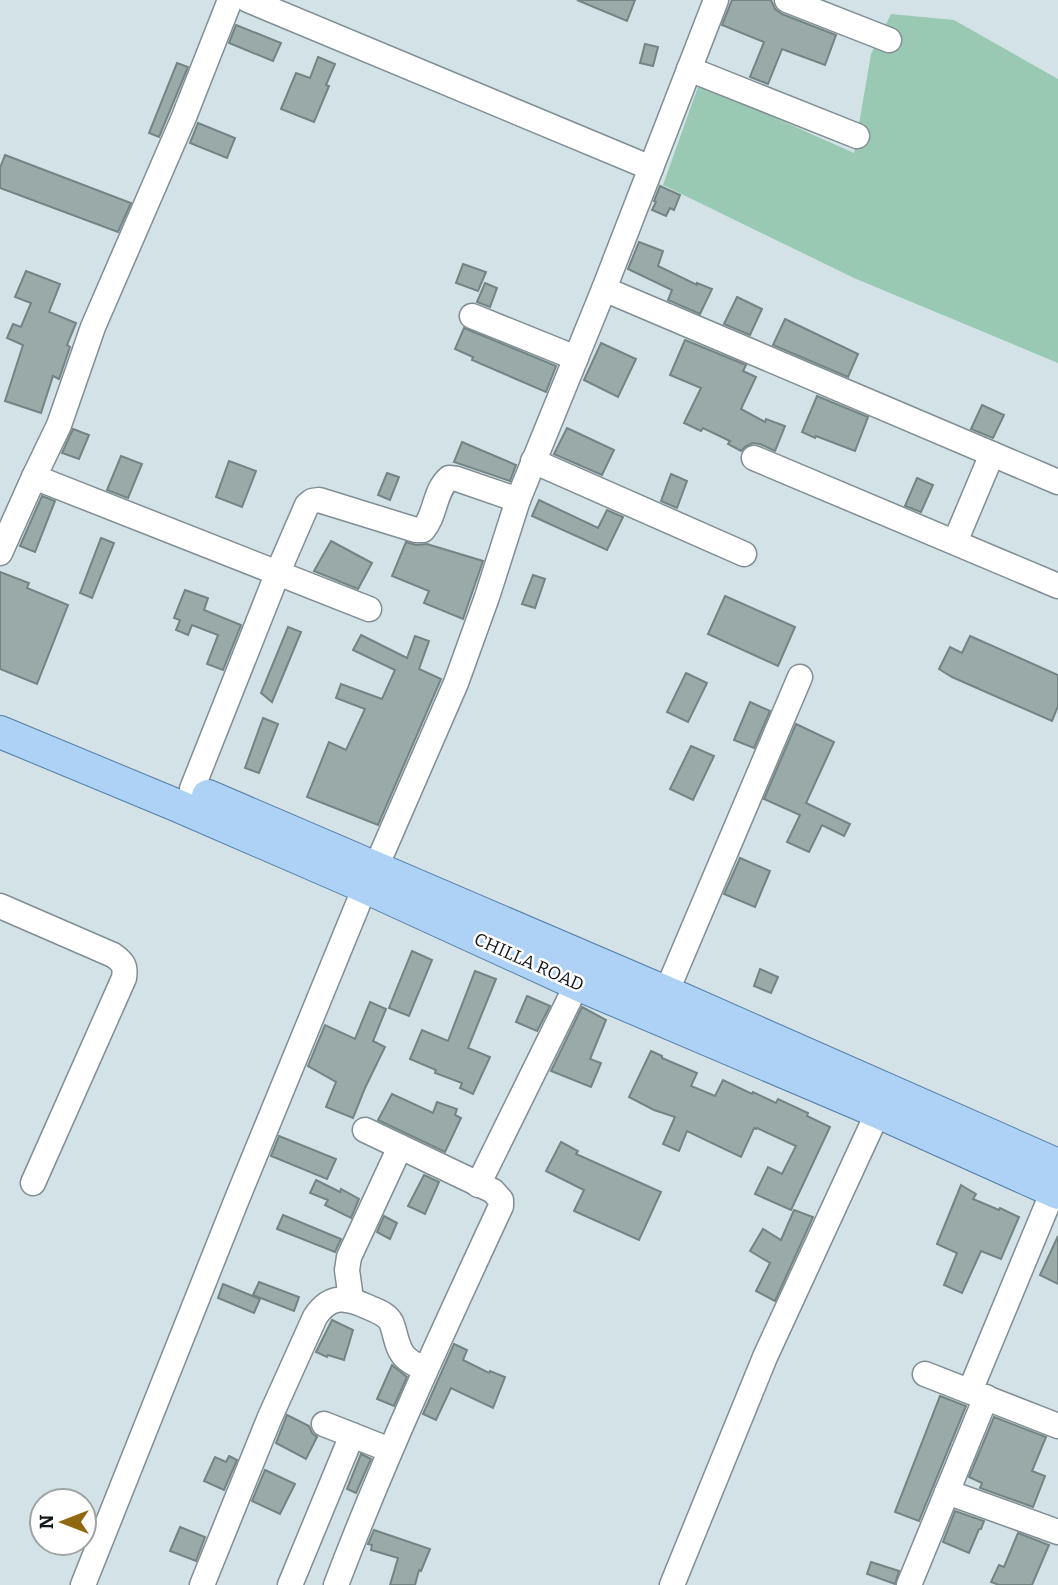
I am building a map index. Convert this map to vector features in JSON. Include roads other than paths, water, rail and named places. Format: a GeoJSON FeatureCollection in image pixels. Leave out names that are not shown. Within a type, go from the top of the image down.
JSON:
{"type":"FeatureCollection","features":[{"type":"Feature","properties":{"kind":"main road","name":"CHILLA ROAD"},"geometry":{"type":"LineString","coordinates":[[0,710],[192,789],[577,984],[661,1005],[934,1109],[1056,1183]]}},
{"type":"Feature","properties":{"kind":"main road","name":"CHILLA ROAD"},"geometry":{"type":"LineString","coordinates":[[0,732],[176,805],[370,877],[661,1005],[878,1112],[1056,1183]]}},
{"type":"Feature","properties":{"kind":"street"},"geometry":{"type":"LineString","coordinates":[[0,553],[59,425],[93,327],[184,117],[230,0]]}},
{"type":"Feature","properties":{"kind":"street"},"geometry":{"type":"LineString","coordinates":[[248,0],[651,168]]}},
{"type":"Feature","properties":{"kind":"street"},"geometry":{"type":"LineString","coordinates":[[83,1585],[237,1199],[370,877],[456,684],[518,500],[604,289],[716,0]]}},
{"type":"Feature","properties":{"kind":"street"},"geometry":{"type":"LineString","coordinates":[[787,0],[889,40]]}},
{"type":"Feature","properties":{"kind":"street"},"geometry":{"type":"LineString","coordinates":[[690,69],[856,136]]}},
{"type":"Feature","properties":{"kind":"street"},"geometry":{"type":"LineString","coordinates":[[604,289],[1058,482]]}},
{"type":"Feature","properties":{"kind":"street"},"geometry":{"type":"LineString","coordinates":[[472,316],[576,358]]}},
{"type":"Feature","properties":{"kind":"street"},"geometry":{"type":"LineString","coordinates":[[955,542],[992,454]]}},
{"type":"Feature","properties":{"kind":"street"},"geometry":{"type":"LineString","coordinates":[[754,458],[1058,586]]}},
{"type":"Feature","properties":{"kind":"street"},"geometry":{"type":"LineString","coordinates":[[533,461],[744,554]]}},
{"type":"Feature","properties":{"kind":"street"},"geometry":{"type":"LineString","coordinates":[[34,477],[369,609]]}},
{"type":"Feature","properties":{"kind":"street"},"geometry":{"type":"LineString","coordinates":[[192,789],[307,505],[318,500],[423,530],[428,524],[443,483],[449,478],[518,500]]}},
{"type":"Feature","properties":{"kind":"street"},"geometry":{"type":"LineString","coordinates":[[661,1005],[800,677]]}},
{"type":"Feature","properties":{"kind":"street"},"geometry":{"type":"LineString","coordinates":[[0,906],[113,955],[123,962],[125,968],[124,978],[33,1183]]}},
{"type":"Feature","properties":{"kind":"street"},"geometry":{"type":"LineString","coordinates":[[478,1185],[577,984]]}},
{"type":"Feature","properties":{"kind":"street"},"geometry":{"type":"LineString","coordinates":[[672,1585],[765,1357],[878,1112]]}},
{"type":"Feature","properties":{"kind":"street"},"geometry":{"type":"LineString","coordinates":[[336,1585],[425,1369],[500,1206],[498,1195],[365,1130]]}},
{"type":"Feature","properties":{"kind":"street"},"geometry":{"type":"LineString","coordinates":[[351,1299],[347,1270],[349,1256],[400,1147]]}},
{"type":"Feature","properties":{"kind":"street"},"geometry":{"type":"LineString","coordinates":[[909,1585],[947,1492],[978,1394],[1056,1183]]}},
{"type":"Feature","properties":{"kind":"street"},"geometry":{"type":"LineString","coordinates":[[202,1585],[270,1417],[322,1306],[332,1301],[351,1299],[383,1314],[390,1321],[406,1358],[425,1369]]}},
{"type":"Feature","properties":{"kind":"street"},"geometry":{"type":"LineString","coordinates":[[925,1374],[1058,1426]]}},
{"type":"Feature","properties":{"kind":"street"},"geometry":{"type":"LineString","coordinates":[[324,1424],[390,1450]]}},
{"type":"Feature","properties":{"kind":"street"},"geometry":{"type":"LineString","coordinates":[[290,1585],[352,1435]]}},
{"type":"Feature","properties":{"kind":"street"},"geometry":{"type":"LineString","coordinates":[[947,1492],[1058,1532]]}}]}
